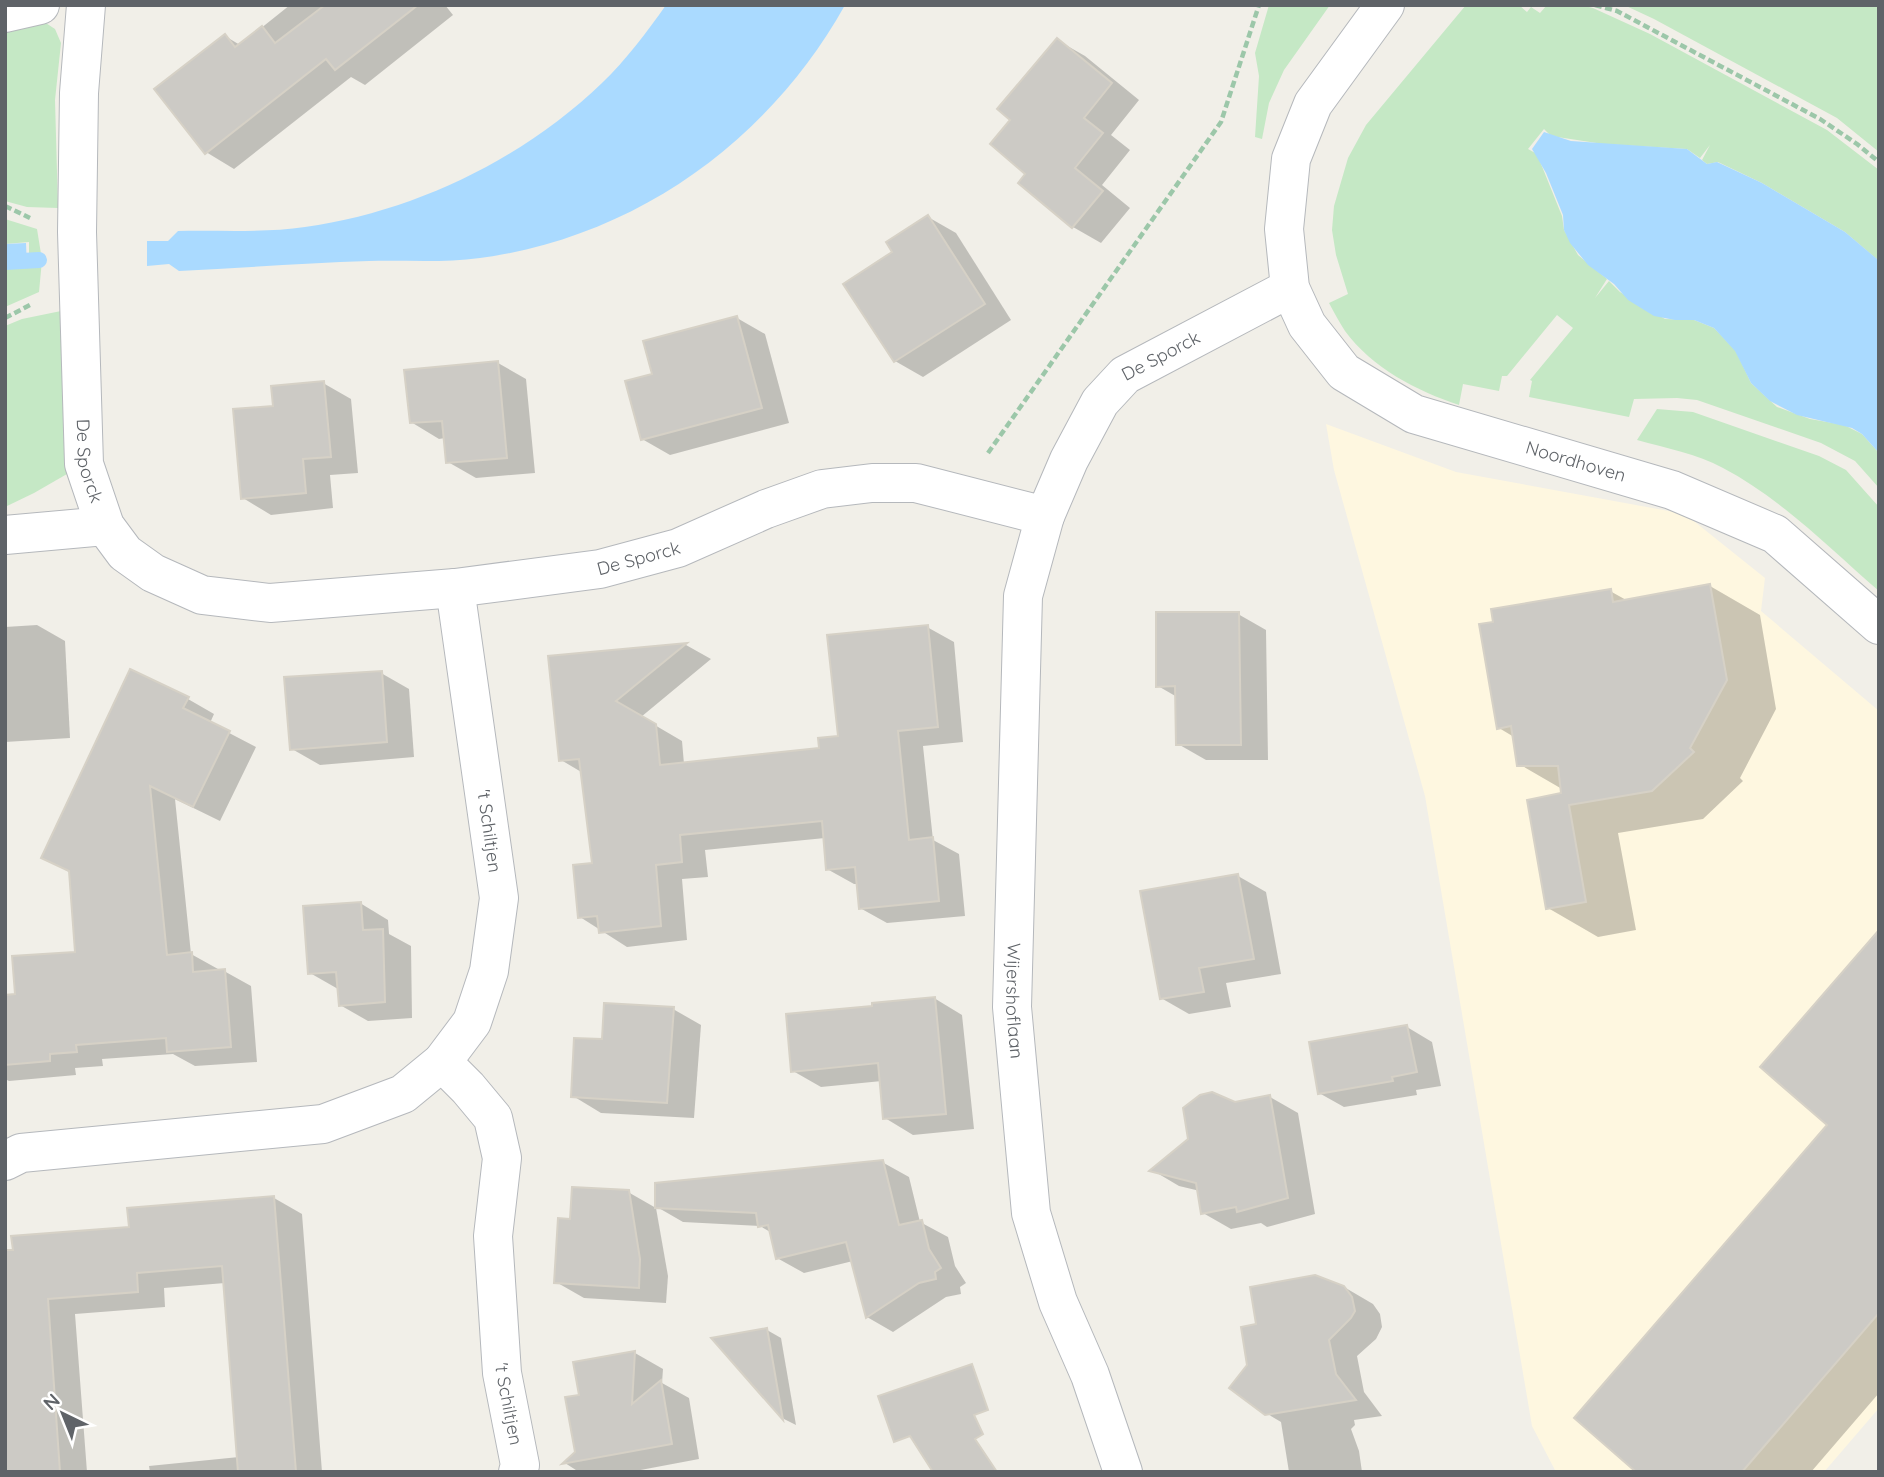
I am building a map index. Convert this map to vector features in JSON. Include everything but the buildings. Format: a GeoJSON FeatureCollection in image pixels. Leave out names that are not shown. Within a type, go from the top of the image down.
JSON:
{"type":"FeatureCollection","features":[{"type":"Feature","properties":{"kind":"street"},"geometry":{"type":"LineString","coordinates":[[5,13],[40,5]]}},
{"type":"Feature","properties":{"kind":"street","name":"De Sporck"},"geometry":{"type":"LineString","coordinates":[[86,5],[79,93],[77,232],[84,464],[105,526],[125,553],[153,573],[202,595],[270,603],[455,588],[613,566],[678,548],[766,509],[822,489],[872,483],[916,483],[1045,516],[1069,460],[1100,402],[1125,375],[1290,288]]}},
{"type":"Feature","properties":{"kind":"street"},"geometry":{"type":"LineString","coordinates":[[1290,288],[1284,229],[1291,159],[1313,104],[1385,5]]}},
{"type":"Feature","properties":{"kind":"street","name":"Noordhoven"},"geometry":{"type":"LineString","coordinates":[[1290,288],[1307,325],[1344,372],[1414,414],[1672,490],[1775,534],[1879,625]]}},
{"type":"Feature","properties":{"kind":"street","name":"Wijershoflaan"},"geometry":{"type":"LineString","coordinates":[[1045,516],[1023,596],[1012,1007],[1031,1213],[1058,1302],[1090,1374],[1123,1472]]}},
{"type":"Feature","properties":{"kind":"street"},"geometry":{"type":"LineString","coordinates":[[5,534],[105,526]]}},
{"type":"Feature","properties":{"kind":"street","name":"'t Schiltjen"},"geometry":{"type":"LineString","coordinates":[[5,1161],[21,1153],[323,1124],[403,1094],[442,1062],[472,1022],[489,971],[499,898],[455,588]]}},
{"type":"Feature","properties":{"kind":"street","name":"'t Schiltjen"},"geometry":{"type":"LineString","coordinates":[[442,1062],[468,1087],[493,1118],[502,1158],[494,1236],[502,1373],[520,1465],[518,1472]]}},
{"type":"Feature","properties":{"kind":"path"},"geometry":{"type":"LineString","coordinates":[[960,494],[1221,122],[1259,5]]}},
{"type":"Feature","properties":{"kind":"path"},"geometry":{"type":"LineString","coordinates":[[1595,5],[1617,11],[1820,119],[1879,162]]}},
{"type":"Feature","properties":{"kind":"shaded area"},"geometry":{"type":"Polygon","coordinates":[[[1326,424],[1456,472],[1685,514],[1765,578],[1761,611],[1879,711],[1879,1408],[1824,1472],[1556,1472],[1532,1426],[1425,796],[1334,470],[1326,424]]]}},
{"type":"Feature","properties":{"kind":"green space"},"geometry":{"type":"Polygon","coordinates":[[[1269,5],[1330,5],[1284,70],[1269,103],[1262,139],[1255,137],[1259,76],[1255,53],[1269,5]]]}},
{"type":"Feature","properties":{"kind":"green space"},"geometry":{"type":"Polygon","coordinates":[[[1466,5],[1519,5],[1527,12],[1531,7],[1540,13],[1547,5],[1581,5],[1593,8],[1650,34],[1827,130],[1879,170],[1879,261],[1845,232],[1762,183],[1718,162],[1707,164],[1702,160],[1710,145],[1700,158],[1687,149],[1603,144],[1551,136],[1544,129],[1528,149],[1537,154],[1562,216],[1564,230],[1578,255],[1607,279],[1595,298],[1609,281],[1620,292],[1665,319],[1694,320],[1714,328],[1736,351],[1751,383],[1777,407],[1810,419],[1844,425],[1862,434],[1879,453],[1879,488],[1855,461],[1821,443],[1697,400],[1634,399],[1629,417],[1529,397],[1530,380],[1573,328],[1557,315],[1507,376],[1502,376],[1499,391],[1463,384],[1459,405],[1396,377],[1356,344],[1329,303],[1348,294],[1336,255],[1332,230],[1334,206],[1348,158],[1366,125],[1466,5]]]}},
{"type":"Feature","properties":{"kind":"green space"},"geometry":{"type":"Polygon","coordinates":[[[1624,5],[1879,5],[1879,152],[1837,118],[1624,5]]]}},
{"type":"Feature","properties":{"kind":"green space"},"geometry":{"type":"Polygon","coordinates":[[[35,16],[55,29],[61,43],[55,100],[58,208],[27,207],[5,201],[5,22],[35,16]]]}},
{"type":"Feature","properties":{"kind":"green space"},"geometry":{"type":"Polygon","coordinates":[[[5,219],[37,229],[42,260],[39,292],[5,307],[5,266],[29,268],[29,242],[5,244],[5,219]]]}},
{"type":"Feature","properties":{"kind":"green space"},"geometry":{"type":"Polygon","coordinates":[[[61,311],[67,474],[5,507],[5,326],[22,319],[61,311]]]}},
{"type":"Feature","properties":{"kind":"green space"},"geometry":{"type":"Polygon","coordinates":[[[1657,409],[1693,412],[1819,456],[1846,470],[1879,507],[1879,591],[1804,525],[1745,480],[1703,459],[1637,440],[1657,409]]]}},
{"type":"Feature","properties":{"kind":"water"},"geometry":{"type":"Polygon","coordinates":[[[666,5],[845,5],[814,54],[778,99],[737,139],[692,175],[644,205],[592,229],[537,247],[466,260],[345,262],[179,271],[169,264],[147,266],[147,241],[168,241],[178,231],[274,230],[346,220],[426,195],[465,178],[538,135],[571,110],[619,65],[666,5]]]}},
{"type":"Feature","properties":{"kind":"water"},"geometry":{"type":"Polygon","coordinates":[[[1544,132],[1571,141],[1687,149],[1707,164],[1717,162],[1762,183],[1845,232],[1877,259],[1879,453],[1862,434],[1852,428],[1797,415],[1770,401],[1751,383],[1735,351],[1714,328],[1694,320],[1654,316],[1628,300],[1614,284],[1588,265],[1570,243],[1564,230],[1563,215],[1546,173],[1532,149],[1544,132]]]}},
{"type":"Feature","properties":{"kind":"water"},"geometry":{"type":"Polygon","coordinates":[[[26,243],[27,267],[5,266],[5,244],[26,243]]]}},
{"type":"Feature","properties":{"kind":"waterway"},"geometry":{"type":"LineString","coordinates":[[5,262],[39,260]]}}]}
